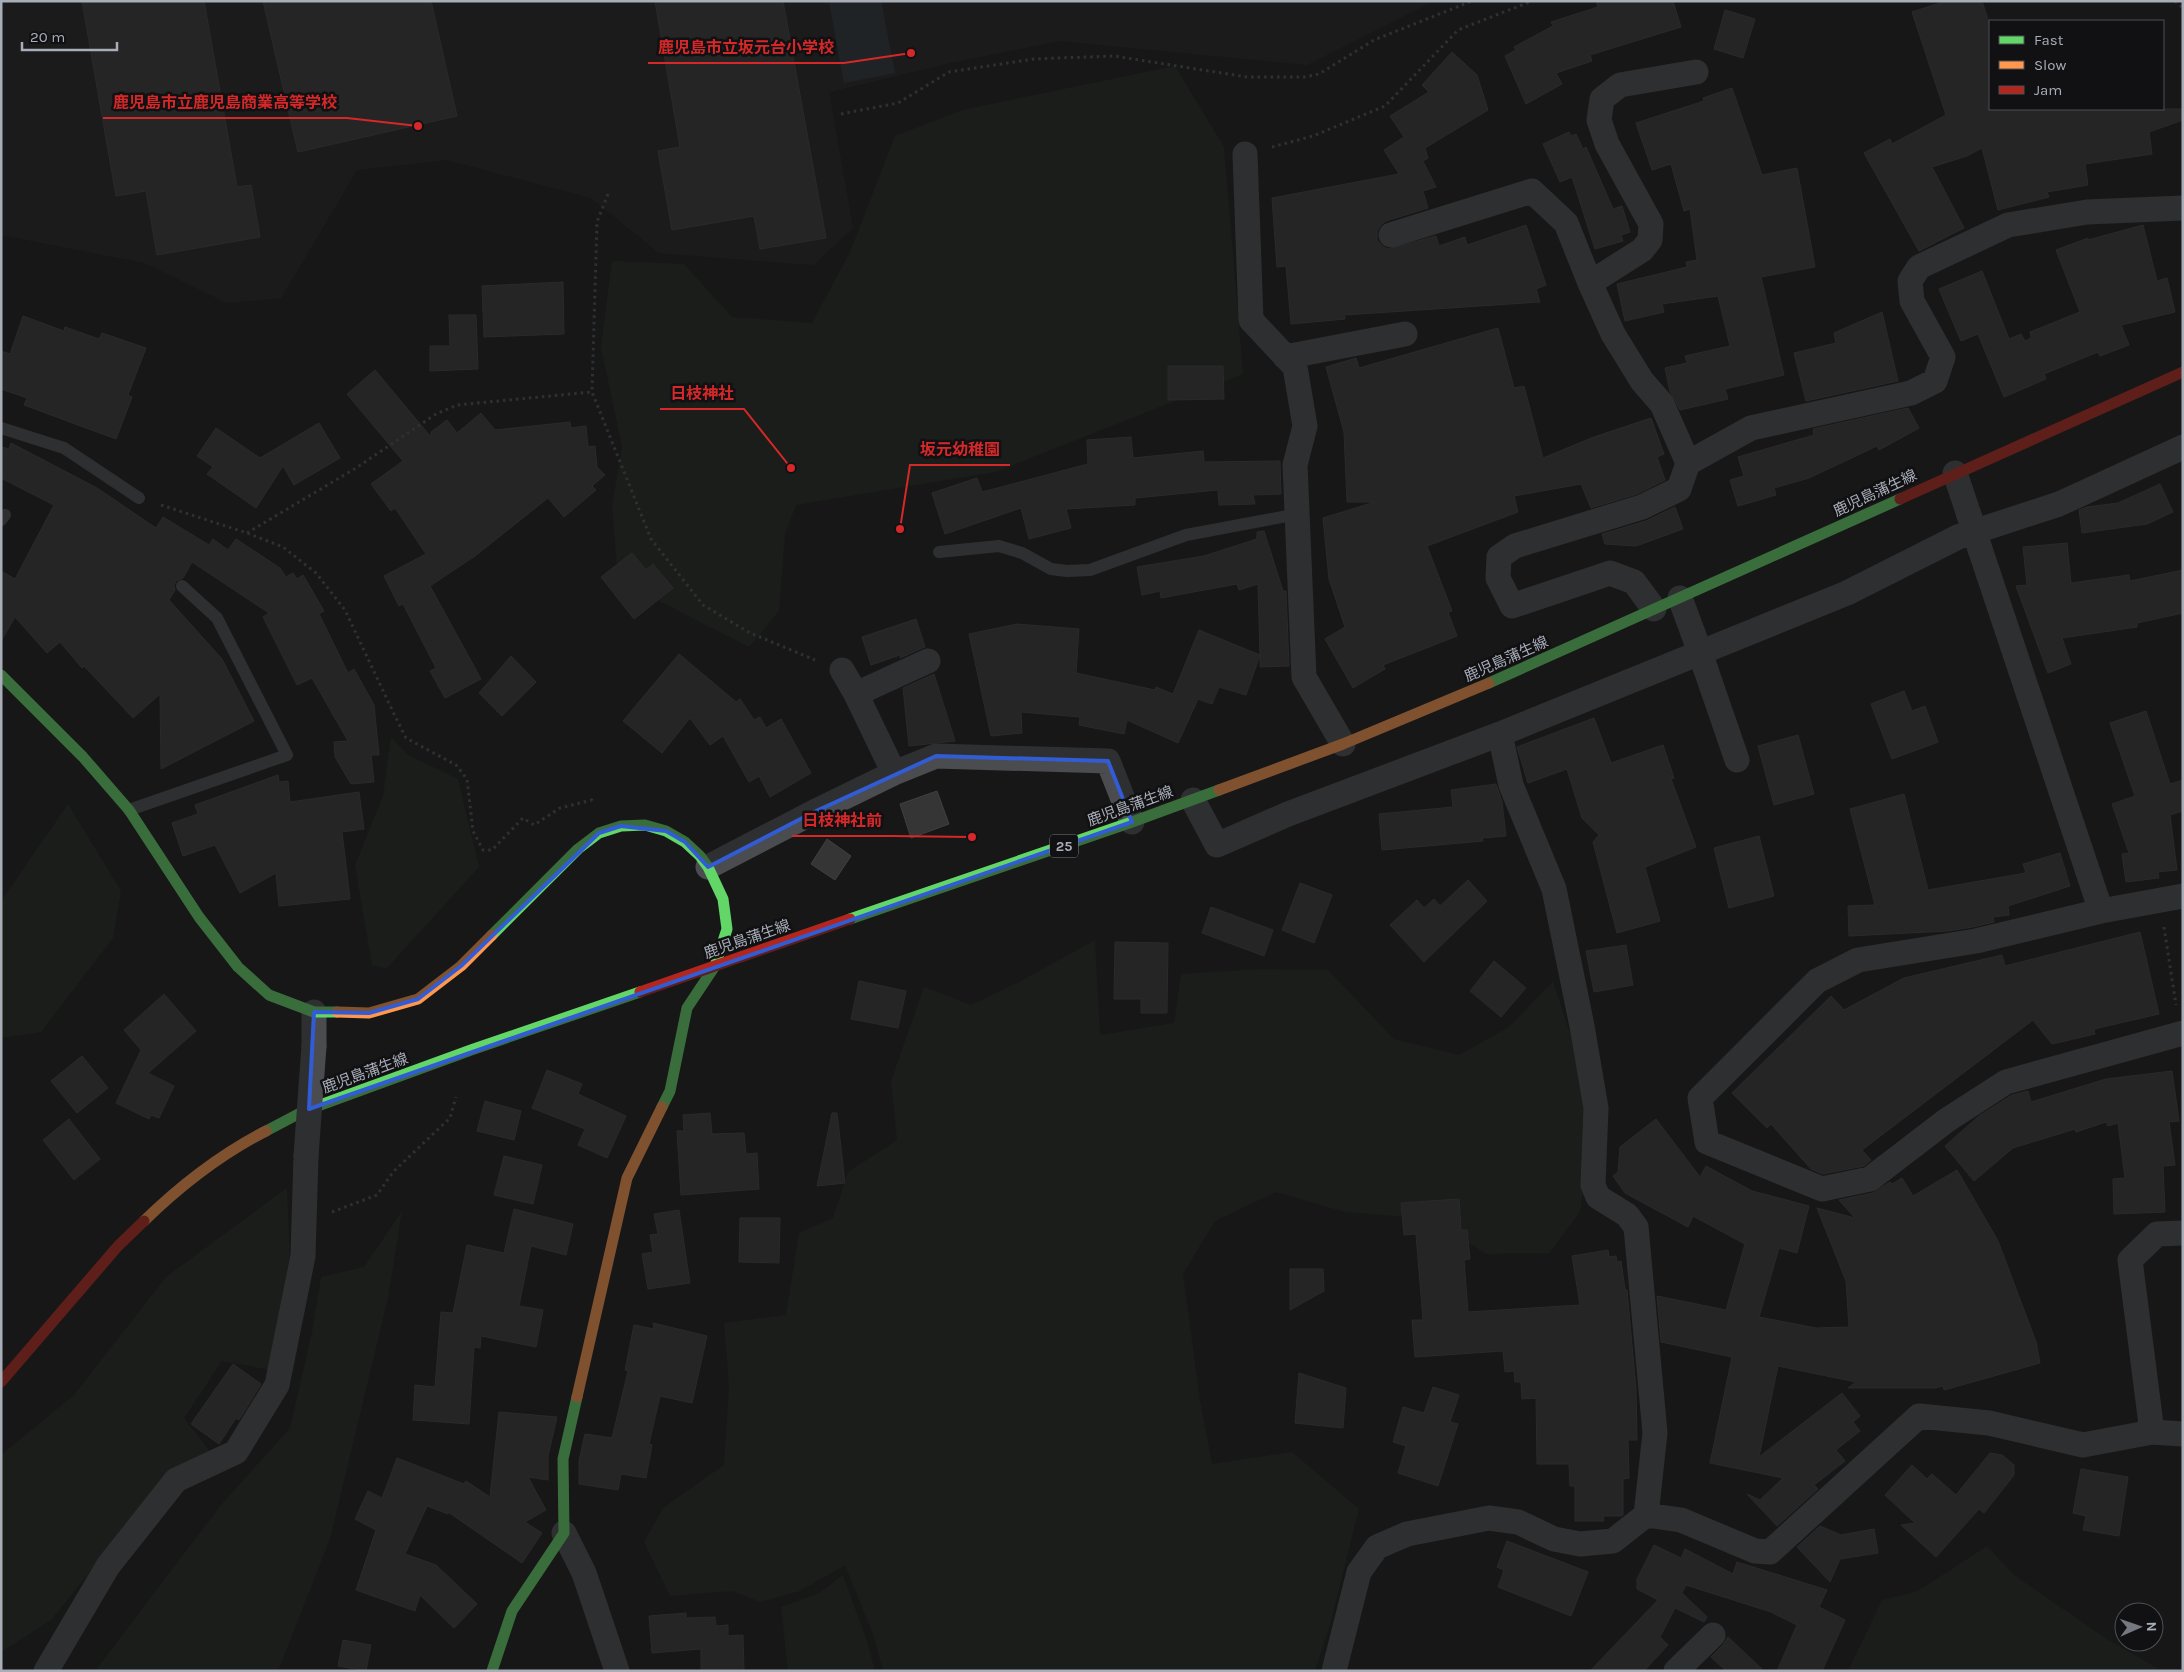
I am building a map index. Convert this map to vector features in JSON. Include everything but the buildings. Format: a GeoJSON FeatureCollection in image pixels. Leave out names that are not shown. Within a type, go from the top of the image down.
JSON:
{"type":"FeatureCollection","features":[{"type":"Feature","properties":{"kind":"main road","name":"鹿児島蒲生線"},"geometry":{"type":"LineString","coordinates":[[1,1382],[118,1246],[150,1214],[189,1180],[248,1140],[313,1108],[471,1050],[1132,822],[1343,744],[1493,682],[2183,372]]}},
{"type":"Feature","properties":{"kind":"main road"},"geometry":{"type":"LineString","coordinates":[[1,675],[82,757],[129,810],[199,917],[238,967],[269,995],[314,1012],[369,1013],[418,998],[461,966],[578,849],[599,833],[621,826],[645,825],[666,830],[685,842],[700,856],[708,867],[724,899],[727,929],[715,966],[687,1008],[670,1091],[628,1178],[563,1459],[564,1533],[512,1611],[492,1671]]}},
{"type":"Feature","properties":{"kind":"street"},"geometry":{"type":"LineString","coordinates":[[1590,283],[1642,250],[1650,240],[1651,224],[1607,144],[1599,120],[1602,99],[1620,85],[1696,72]]}},
{"type":"Feature","properties":{"kind":"street"},"geometry":{"type":"LineString","coordinates":[[1244,154],[1251,320],[1295,367],[1305,426],[1295,465],[1304,677],[1343,744]]}},
{"type":"Feature","properties":{"kind":"street"},"geometry":{"type":"LineString","coordinates":[[1391,235],[1532,191],[1566,223],[1613,334],[1642,381],[1662,404],[1688,463]]}},
{"type":"Feature","properties":{"kind":"street"},"geometry":{"type":"LineString","coordinates":[[1654,609],[1634,582],[1610,573],[1512,606],[1498,578],[1500,556],[1515,546],[1649,503],[1679,489],[1688,463],[1751,428],[1912,393],[1935,381],[1943,357],[1912,301],[1910,281],[1919,267],[2008,225],[2087,212],[2183,208]]}},
{"type":"Feature","properties":{"kind":"street"},"geometry":{"type":"LineString","coordinates":[[1285,356],[1406,334]]}},
{"type":"Feature","properties":{"kind":"street"},"geometry":{"type":"LineString","coordinates":[[1193,800],[1217,845],[1288,814],[1500,734],[1847,592],[1958,537],[2060,504],[2183,447]]}},
{"type":"Feature","properties":{"kind":"street"},"geometry":{"type":"LineString","coordinates":[[1955,473],[2100,911]]}},
{"type":"Feature","properties":{"kind":"street"},"geometry":{"type":"LineString","coordinates":[[1680,598],[1737,760]]}},
{"type":"Feature","properties":{"kind":"street"},"geometry":{"type":"LineString","coordinates":[[856,694],[928,661]]}},
{"type":"Feature","properties":{"kind":"street"},"geometry":{"type":"LineString","coordinates":[[842,670],[856,694],[894,773]]}},
{"type":"Feature","properties":{"kind":"street"},"geometry":{"type":"LineString","coordinates":[[1334,1671],[1359,1572],[1377,1547],[1407,1534],[1489,1518],[1518,1522],[1554,1539],[1563,1541],[1580,1544],[1613,1541],[1646,1515],[1655,1432],[1636,1227],[1627,1215],[1598,1197],[1594,1185],[1596,1108],[1582,1026],[1554,889],[1511,785],[1500,734]]}},
{"type":"Feature","properties":{"kind":"street"},"geometry":{"type":"LineString","coordinates":[[708,867],[894,773],[936,756],[1108,761],[1132,822]]}},
{"type":"Feature","properties":{"kind":"street"},"geometry":{"type":"LineString","coordinates":[[2171,898],[2100,911],[1976,940],[1858,960],[1817,981],[1700,1098],[1707,1142],[1822,1189],[1870,1179],[1947,1120],[2006,1082],[2181,1033]]}},
{"type":"Feature","properties":{"kind":"street"},"geometry":{"type":"LineString","coordinates":[[46,1671],[108,1566],[176,1480],[236,1452],[277,1385],[303,1256],[306,1156],[314,1046],[314,1012]]}},
{"type":"Feature","properties":{"kind":"street"},"geometry":{"type":"LineString","coordinates":[[2152,1432],[2130,1260],[2157,1234],[2183,1233]]}},
{"type":"Feature","properties":{"kind":"street"},"geometry":{"type":"LineString","coordinates":[[1646,1515],[1682,1520],[1755,1552],[1770,1552],[1919,1416],[1989,1423],[2083,1444],[2152,1432],[2183,1434]]}},
{"type":"Feature","properties":{"kind":"street"},"geometry":{"type":"LineString","coordinates":[[564,1533],[584,1573],[616,1671]]}},
{"type":"Feature","properties":{"kind":"street"},"geometry":{"type":"LineString","coordinates":[[1676,1671],[1713,1635]]}},
{"type":"Feature","properties":{"kind":"lane"},"geometry":{"type":"LineString","coordinates":[[1,428],[64,448],[139,498]]}},
{"type":"Feature","properties":{"kind":"lane"},"geometry":{"type":"LineString","coordinates":[[939,552],[999,546],[1022,552],[1051,569],[1066,571],[1090,570],[1186,535],[1298,514]]}},
{"type":"Feature","properties":{"kind":"lane"},"geometry":{"type":"LineString","coordinates":[[129,810],[286,755],[216,618],[182,586]]}},
{"type":"Feature","properties":{"kind":"path"},"geometry":{"type":"LineString","coordinates":[[841,114],[898,103],[949,72],[1034,59],[1114,56],[1246,76],[1304,77],[1318,74],[1374,40],[1472,1]]}},
{"type":"Feature","properties":{"kind":"path"},"geometry":{"type":"LineString","coordinates":[[1244,154],[1313,136],[1385,106],[1458,30],[1532,1]]}},
{"type":"Feature","properties":{"kind":"path"},"geometry":{"type":"LineString","coordinates":[[2175,1],[2183,8]]}},
{"type":"Feature","properties":{"kind":"path"},"geometry":{"type":"LineString","coordinates":[[608,194],[597,222],[592,392],[651,539],[703,605],[750,633],[842,670]]}},
{"type":"Feature","properties":{"kind":"path"},"geometry":{"type":"LineString","coordinates":[[247,533],[356,468],[436,414],[457,405],[592,392]]}},
{"type":"Feature","properties":{"kind":"path"},"geometry":{"type":"LineString","coordinates":[[139,498],[247,533],[283,547],[316,573],[345,610],[406,738],[456,765],[467,779],[473,830],[483,850],[492,850],[523,818],[534,825],[560,808],[592,800],[599,833]]}},
{"type":"Feature","properties":{"kind":"path"},"geometry":{"type":"LineString","coordinates":[[2171,898],[2181,1033]]}},
{"type":"Feature","properties":{"kind":"path"},"geometry":{"type":"LineString","coordinates":[[304,1222],[377,1195],[393,1172],[450,1118],[456,1097]]}},
{"type":"Feature","properties":{"kind":"highlighted area"},"geometry":{"type":"Polygon","coordinates":[[[936,756],[1108,761],[1132,822],[309,1109],[314,1012],[369,1013],[418,999],[461,966],[599,833],[621,826],[666,831],[685,842],[708,867],[814,812],[936,756]]]}},
{"type":"Feature","properties":{"kind":"shaded area"},"geometry":{"type":"Polygon","coordinates":[[[1,1],[1434,1],[1307,65],[1060,41],[950,63],[829,92],[853,228],[813,265],[659,253],[591,198],[447,160],[357,170],[281,298],[227,303],[145,263],[1,235],[1,1]]]}},
{"type":"Feature","properties":{"kind":"shaded area"},"geometry":{"type":"Polygon","coordinates":[[[829,1],[881,1],[895,73],[844,83],[829,1]]]}},
{"type":"Feature","properties":{"kind":"shaded area"},"geometry":{"type":"Polygon","coordinates":[[[1175,66],[1224,147],[1243,374],[995,472],[796,505],[785,534],[779,611],[749,647],[618,580],[612,505],[622,447],[601,347],[612,261],[684,264],[732,317],[812,323],[850,252],[895,136],[962,110],[1175,66]]]}},
{"type":"Feature","properties":{"kind":"shaded area"},"geometry":{"type":"Polygon","coordinates":[[[391,737],[408,755],[458,779],[479,867],[387,968],[372,965],[355,865],[383,796],[391,737]]]}},
{"type":"Feature","properties":{"kind":"shaded area"},"geometry":{"type":"Polygon","coordinates":[[[68,804],[121,891],[113,938],[41,1032],[1,1038],[1,901],[68,804]]]}},
{"type":"Feature","properties":{"kind":"shaded area"},"geometry":{"type":"Polygon","coordinates":[[[1095,940],[1100,1035],[1174,1023],[1181,974],[1259,969],[1328,970],[1394,1039],[1459,1055],[1509,1027],[1553,981],[1594,1108],[1580,1212],[1549,1253],[1486,1254],[1432,1219],[1345,1212],[1276,1192],[1215,1221],[1183,1274],[1200,1400],[1212,1464],[1292,1452],[1359,1509],[1331,1621],[1315,1671],[883,1671],[874,1637],[845,1565],[800,1591],[760,1602],[733,1591],[670,1596],[644,1542],[663,1508],[724,1465],[729,1386],[724,1323],[786,1315],[799,1233],[833,1218],[848,1172],[897,1140],[891,1081],[924,987],[971,1005],[1021,981],[1095,940]]]}},
{"type":"Feature","properties":{"kind":"shaded area"},"geometry":{"type":"Polygon","coordinates":[[[287,1188],[290,1263],[271,1370],[222,1361],[184,1418],[213,1455],[170,1473],[51,1620],[1,1652],[1,1455],[74,1395],[166,1277],[287,1188]]]}},
{"type":"Feature","properties":{"kind":"shaded area"},"geometry":{"type":"Polygon","coordinates":[[[402,1211],[388,1298],[330,1539],[278,1671],[95,1671],[221,1505],[290,1428],[312,1332],[321,1277],[364,1267],[402,1211]]]}},
{"type":"Feature","properties":{"kind":"shaded area"},"geometry":{"type":"Polygon","coordinates":[[[1987,1546],[2014,1575],[2114,1643],[2114,1652],[2129,1652],[2162,1671],[1848,1671],[1882,1600],[1918,1591],[1987,1546]]]}},
{"type":"Feature","properties":{"kind":"shaded area"},"geometry":{"type":"Polygon","coordinates":[[[843,1575],[867,1641],[875,1671],[788,1671],[781,1607],[819,1593],[843,1575]]]}},
{"type":"Feature","properties":{"kind":"traffic: fast"},"geometry":{"type":"LineString","coordinates":[[1489,683],[1900,499]]}},
{"type":"Feature","properties":{"kind":"traffic: fast"},"geometry":{"type":"LineString","coordinates":[[1,675],[83,757],[129,810],[199,917],[238,967],[269,995],[314,1012],[337,1012]]}},
{"type":"Feature","properties":{"kind":"traffic: fast"},"geometry":{"type":"LineString","coordinates":[[850,919],[1219,790]]}},
{"type":"Feature","properties":{"kind":"traffic: fast"},"geometry":{"type":"LineString","coordinates":[[492,935],[578,849],[599,833],[621,826],[645,825],[666,831],[685,842],[700,856],[708,867],[723,899],[727,929],[715,966],[687,1008],[670,1091],[662,1107]]}},
{"type":"Feature","properties":{"kind":"traffic: fast"},"geometry":{"type":"LineString","coordinates":[[266,1131],[304,1111],[471,1050],[640,992]]}},
{"type":"Feature","properties":{"kind":"traffic: fast"},"geometry":{"type":"LineString","coordinates":[[492,1671],[512,1611],[564,1533],[563,1459],[577,1397]]}},
{"type":"Feature","properties":{"kind":"traffic: slow"},"geometry":{"type":"LineString","coordinates":[[1219,790],[1343,744],[1489,683]]}},
{"type":"Feature","properties":{"kind":"traffic: slow"},"geometry":{"type":"LineString","coordinates":[[337,1012],[369,1013],[418,999],[461,966],[492,935]]}},
{"type":"Feature","properties":{"kind":"traffic: slow"},"geometry":{"type":"LineString","coordinates":[[577,1397],[627,1178],[662,1107]]}},
{"type":"Feature","properties":{"kind":"traffic: slow"},"geometry":{"type":"LineString","coordinates":[[144,1221],[172,1195],[217,1160],[266,1131]]}},
{"type":"Feature","properties":{"kind":"traffic: jam"},"geometry":{"type":"LineString","coordinates":[[1900,499],[2183,372]]}},
{"type":"Feature","properties":{"kind":"traffic: jam"},"geometry":{"type":"LineString","coordinates":[[640,992],[850,919]]}},
{"type":"Feature","properties":{"kind":"traffic: jam"},"geometry":{"type":"LineString","coordinates":[[1,1382],[118,1246],[144,1221]]}},
{"type":"Feature","properties":{"kind":"place","name":"鹿児島市立坂元台小学校"},"geometry":{"type":"Point","coordinates":[911,53]}},
{"type":"Feature","properties":{"kind":"place","name":"鹿児島市立鹿児島商業高等学校"},"geometry":{"type":"Point","coordinates":[418,126]}},
{"type":"Feature","properties":{"kind":"place","name":"日枝神社"},"geometry":{"type":"Point","coordinates":[791,468]}},
{"type":"Feature","properties":{"kind":"place","name":"坂元幼稚園"},"geometry":{"type":"Point","coordinates":[900,529]}},
{"type":"Feature","properties":{"kind":"place","name":"日枝神社前"},"geometry":{"type":"Point","coordinates":[972,837]}}]}
